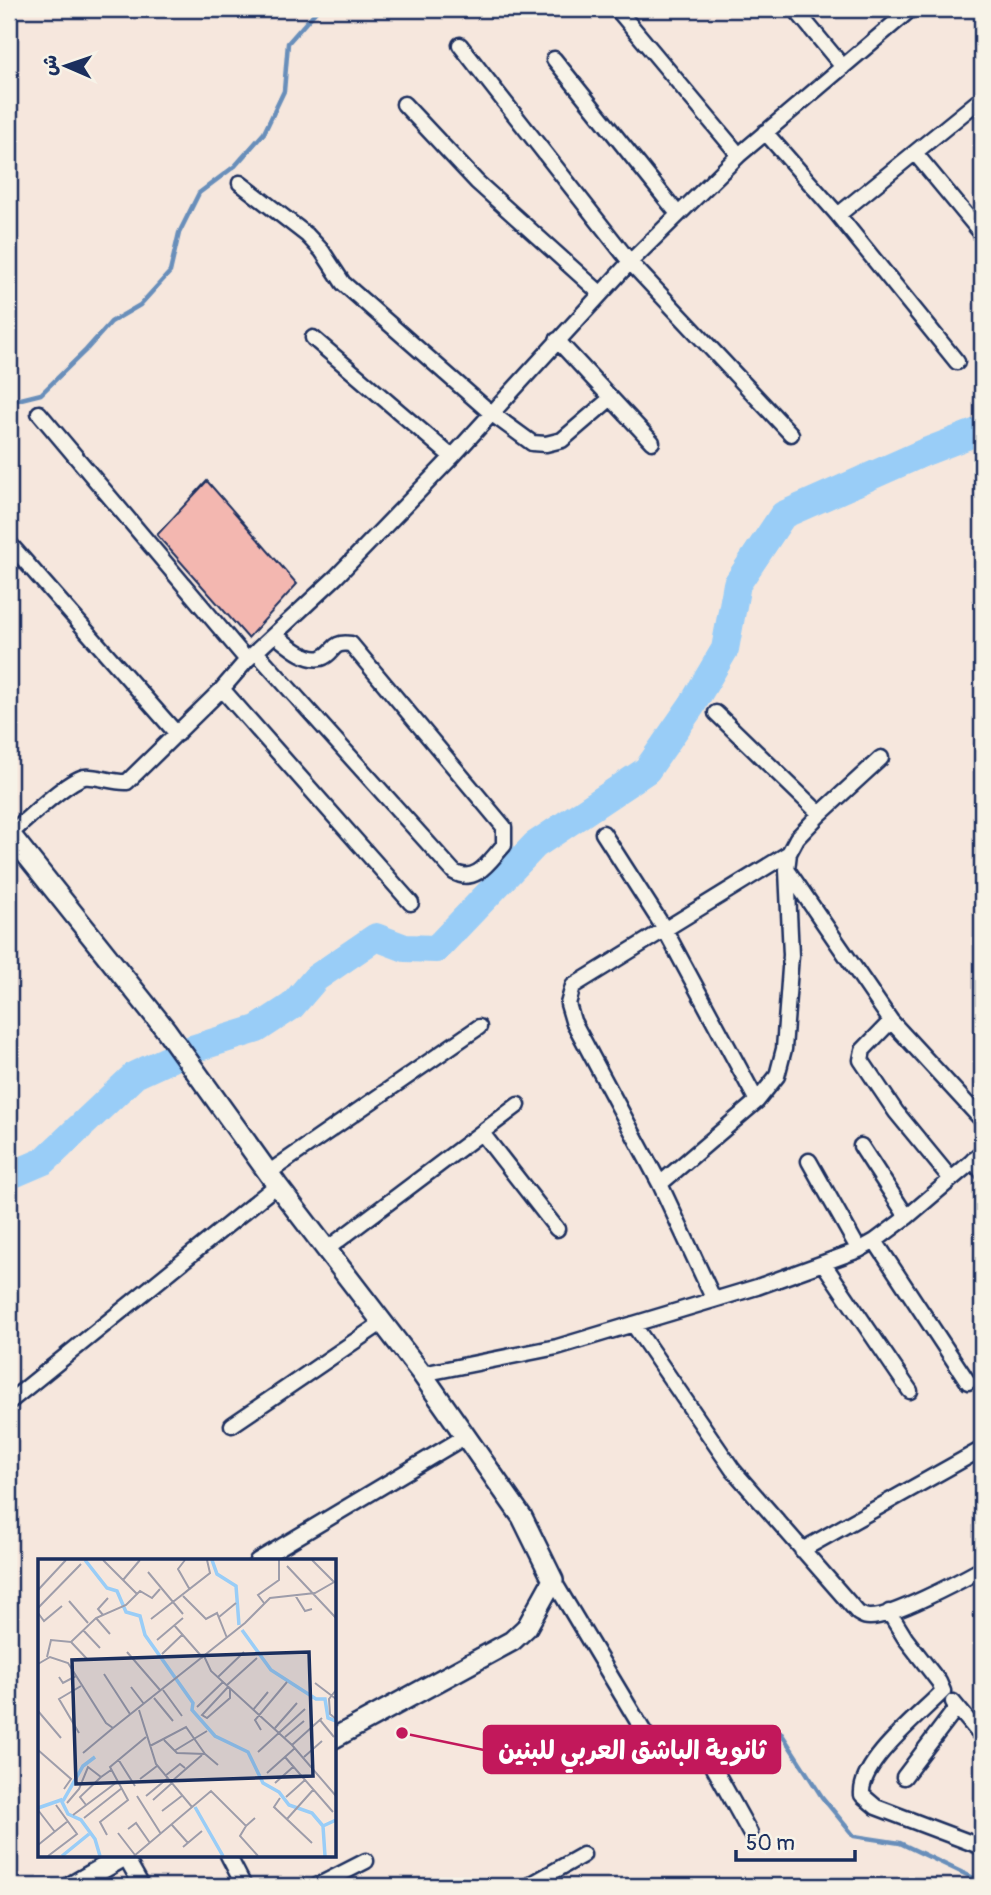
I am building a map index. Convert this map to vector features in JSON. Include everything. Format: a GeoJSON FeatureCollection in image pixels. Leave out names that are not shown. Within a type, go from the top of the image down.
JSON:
{"type":"FeatureCollection","features":[{"type":"Feature","properties":{"kind":"main road"},"geometry":{"type":"LineString","coordinates":[[12,843],[166,1030],[273,1179],[422,1374],[522,1517],[553,1580],[527,1627],[512,1642],[336,1737]]}},
{"type":"Feature","properties":{"kind":"main road"},"geometry":{"type":"LineString","coordinates":[[72,1886],[123,1856]]}},
{"type":"Feature","properties":{"kind":"street"},"geometry":{"type":"LineString","coordinates":[[617,9],[738,155]]}},
{"type":"Feature","properties":{"kind":"street"},"geometry":{"type":"LineString","coordinates":[[795,9],[843,67]]}},
{"type":"Feature","properties":{"kind":"street"},"geometry":{"type":"LineString","coordinates":[[12,843],[72,783],[86,776],[115,783],[127,782],[252,656],[337,577],[452,457],[600,293],[678,214],[738,155],[911,9]]}},
{"type":"Feature","properties":{"kind":"street"},"geometry":{"type":"LineString","coordinates":[[460,45],[630,262],[791,434]]}},
{"type":"Feature","properties":{"kind":"street"},"geometry":{"type":"LineString","coordinates":[[554,59],[678,214]]}},
{"type":"Feature","properties":{"kind":"street"},"geometry":{"type":"LineString","coordinates":[[838,215],[982,98]]}},
{"type":"Feature","properties":{"kind":"street"},"geometry":{"type":"LineString","coordinates":[[404,104],[477,182],[600,293]]}},
{"type":"Feature","properties":{"kind":"street"},"geometry":{"type":"LineString","coordinates":[[765,132],[838,215],[957,362]]}},
{"type":"Feature","properties":{"kind":"street"},"geometry":{"type":"LineString","coordinates":[[915,153],[982,234]]}},
{"type":"Feature","properties":{"kind":"street"},"geometry":{"type":"LineString","coordinates":[[240,183],[307,235],[322,251],[343,283],[491,413],[532,443],[546,444],[562,440],[611,398]]}},
{"type":"Feature","properties":{"kind":"street"},"geometry":{"type":"LineString","coordinates":[[313,338],[452,457]]}},
{"type":"Feature","properties":{"kind":"street"},"geometry":{"type":"LineString","coordinates":[[557,340],[652,442]]}},
{"type":"Feature","properties":{"kind":"street"},"geometry":{"type":"LineString","coordinates":[[39,413],[252,656],[454,872],[470,877],[479,872],[504,845],[504,827],[351,644],[335,645],[320,658],[312,658],[275,635]]}},
{"type":"Feature","properties":{"kind":"street"},"geometry":{"type":"LineString","coordinates":[[9,544],[177,734]]}},
{"type":"Feature","properties":{"kind":"street"},"geometry":{"type":"LineString","coordinates":[[222,689],[411,903]]}},
{"type":"Feature","properties":{"kind":"street"},"geometry":{"type":"LineString","coordinates":[[716,713],[820,814]]}},
{"type":"Feature","properties":{"kind":"street"},"geometry":{"type":"LineString","coordinates":[[660,1184],[757,1101],[777,1076],[784,1049],[791,955],[787,870],[789,853],[797,838],[820,814],[881,758]]}},
{"type":"Feature","properties":{"kind":"street"},"geometry":{"type":"LineString","coordinates":[[603,833],[664,928],[757,1101]]}},
{"type":"Feature","properties":{"kind":"street"},"geometry":{"type":"LineString","coordinates":[[714,1300],[660,1184],[573,1021],[568,1004],[573,986],[789,853]]}},
{"type":"Feature","properties":{"kind":"street"},"geometry":{"type":"LineString","coordinates":[[787,870],[891,1021],[982,1120]]}},
{"type":"Feature","properties":{"kind":"street"},"geometry":{"type":"LineString","coordinates":[[891,1021],[863,1050],[861,1059],[896,1112],[951,1179]]}},
{"type":"Feature","properties":{"kind":"street"},"geometry":{"type":"LineString","coordinates":[[9,1402],[273,1179],[479,1027]]}},
{"type":"Feature","properties":{"kind":"street"},"geometry":{"type":"LineString","coordinates":[[327,1250],[518,1105]]}},
{"type":"Feature","properties":{"kind":"street"},"geometry":{"type":"LineString","coordinates":[[482,1133],[557,1229]]}},
{"type":"Feature","properties":{"kind":"street"},"geometry":{"type":"LineString","coordinates":[[861,1146],[907,1217]]}},
{"type":"Feature","properties":{"kind":"street"},"geometry":{"type":"LineString","coordinates":[[809,1161],[859,1250]]}},
{"type":"Feature","properties":{"kind":"street"},"geometry":{"type":"LineString","coordinates":[[422,1374],[557,1347],[714,1300],[859,1250],[907,1217],[951,1179],[979,1162]]}},
{"type":"Feature","properties":{"kind":"street"},"geometry":{"type":"LineString","coordinates":[[875,1241],[968,1382]]}},
{"type":"Feature","properties":{"kind":"street"},"geometry":{"type":"LineString","coordinates":[[823,1263],[910,1391]]}},
{"type":"Feature","properties":{"kind":"street"},"geometry":{"type":"LineString","coordinates":[[232,1425],[383,1322]]}},
{"type":"Feature","properties":{"kind":"street"},"geometry":{"type":"LineString","coordinates":[[632,1324],[733,1470],[858,1613],[866,1617],[890,1612],[982,1569]]}},
{"type":"Feature","properties":{"kind":"street"},"geometry":{"type":"LineString","coordinates":[[260,1559],[466,1436]]}},
{"type":"Feature","properties":{"kind":"street"},"geometry":{"type":"LineString","coordinates":[[802,1550],[982,1450]]}},
{"type":"Feature","properties":{"kind":"street"},"geometry":{"type":"LineString","coordinates":[[553,1580],[656,1752],[664,1757],[693,1743],[703,1748],[750,1833]]}},
{"type":"Feature","properties":{"kind":"street"},"geometry":{"type":"LineString","coordinates":[[890,1612],[943,1690],[982,1737]]}},
{"type":"Feature","properties":{"kind":"street"},"geometry":{"type":"LineString","coordinates":[[943,1690],[888,1744],[861,1786],[862,1795],[876,1807],[982,1847]]}},
{"type":"Feature","properties":{"kind":"street"},"geometry":{"type":"LineString","coordinates":[[904,1777],[957,1707]]}},
{"type":"Feature","properties":{"kind":"street"},"geometry":{"type":"LineString","coordinates":[[528,1886],[583,1855]]}},
{"type":"Feature","properties":{"kind":"street"},"geometry":{"type":"LineString","coordinates":[[126,1856],[142,1886]]}},
{"type":"Feature","properties":{"kind":"street"},"geometry":{"type":"LineString","coordinates":[[229,1856],[244,1886]]}},
{"type":"Feature","properties":{"kind":"street"},"geometry":{"type":"LineString","coordinates":[[317,1886],[366,1861]]}},
{"type":"Feature","properties":{"kind":"building"},"geometry":{"type":"Polygon","coordinates":[[[207,481],[297,584],[248,638],[157,535],[207,481]]]}},
{"type":"Feature","properties":{"kind":"waterway"},"geometry":{"type":"LineString","coordinates":[[9,402],[41,394],[111,322],[140,305],[170,272],[179,233],[199,193],[235,166],[264,133],[284,91],[288,43],[318,9]]}},
{"type":"Feature","properties":{"kind":"waterway"},"geometry":{"type":"LineString","coordinates":[[9,1176],[44,1161],[135,1075],[189,1050],[257,1029],[292,1006],[316,978],[376,937],[405,948],[436,949],[535,845],[647,770],[692,705],[725,649],[737,584],[783,515],[925,452],[982,430]]}},
{"type":"Feature","properties":{"kind":"waterway"},"geometry":{"type":"LineString","coordinates":[[781,1733],[822,1797],[854,1836],[900,1843],[982,1882]]}},
{"type":"Feature","properties":{"kind":"place","name":"ثانوية الباشق العربي للبنين"},"geometry":{"type":"Point","coordinates":[402,1733]}}]}
